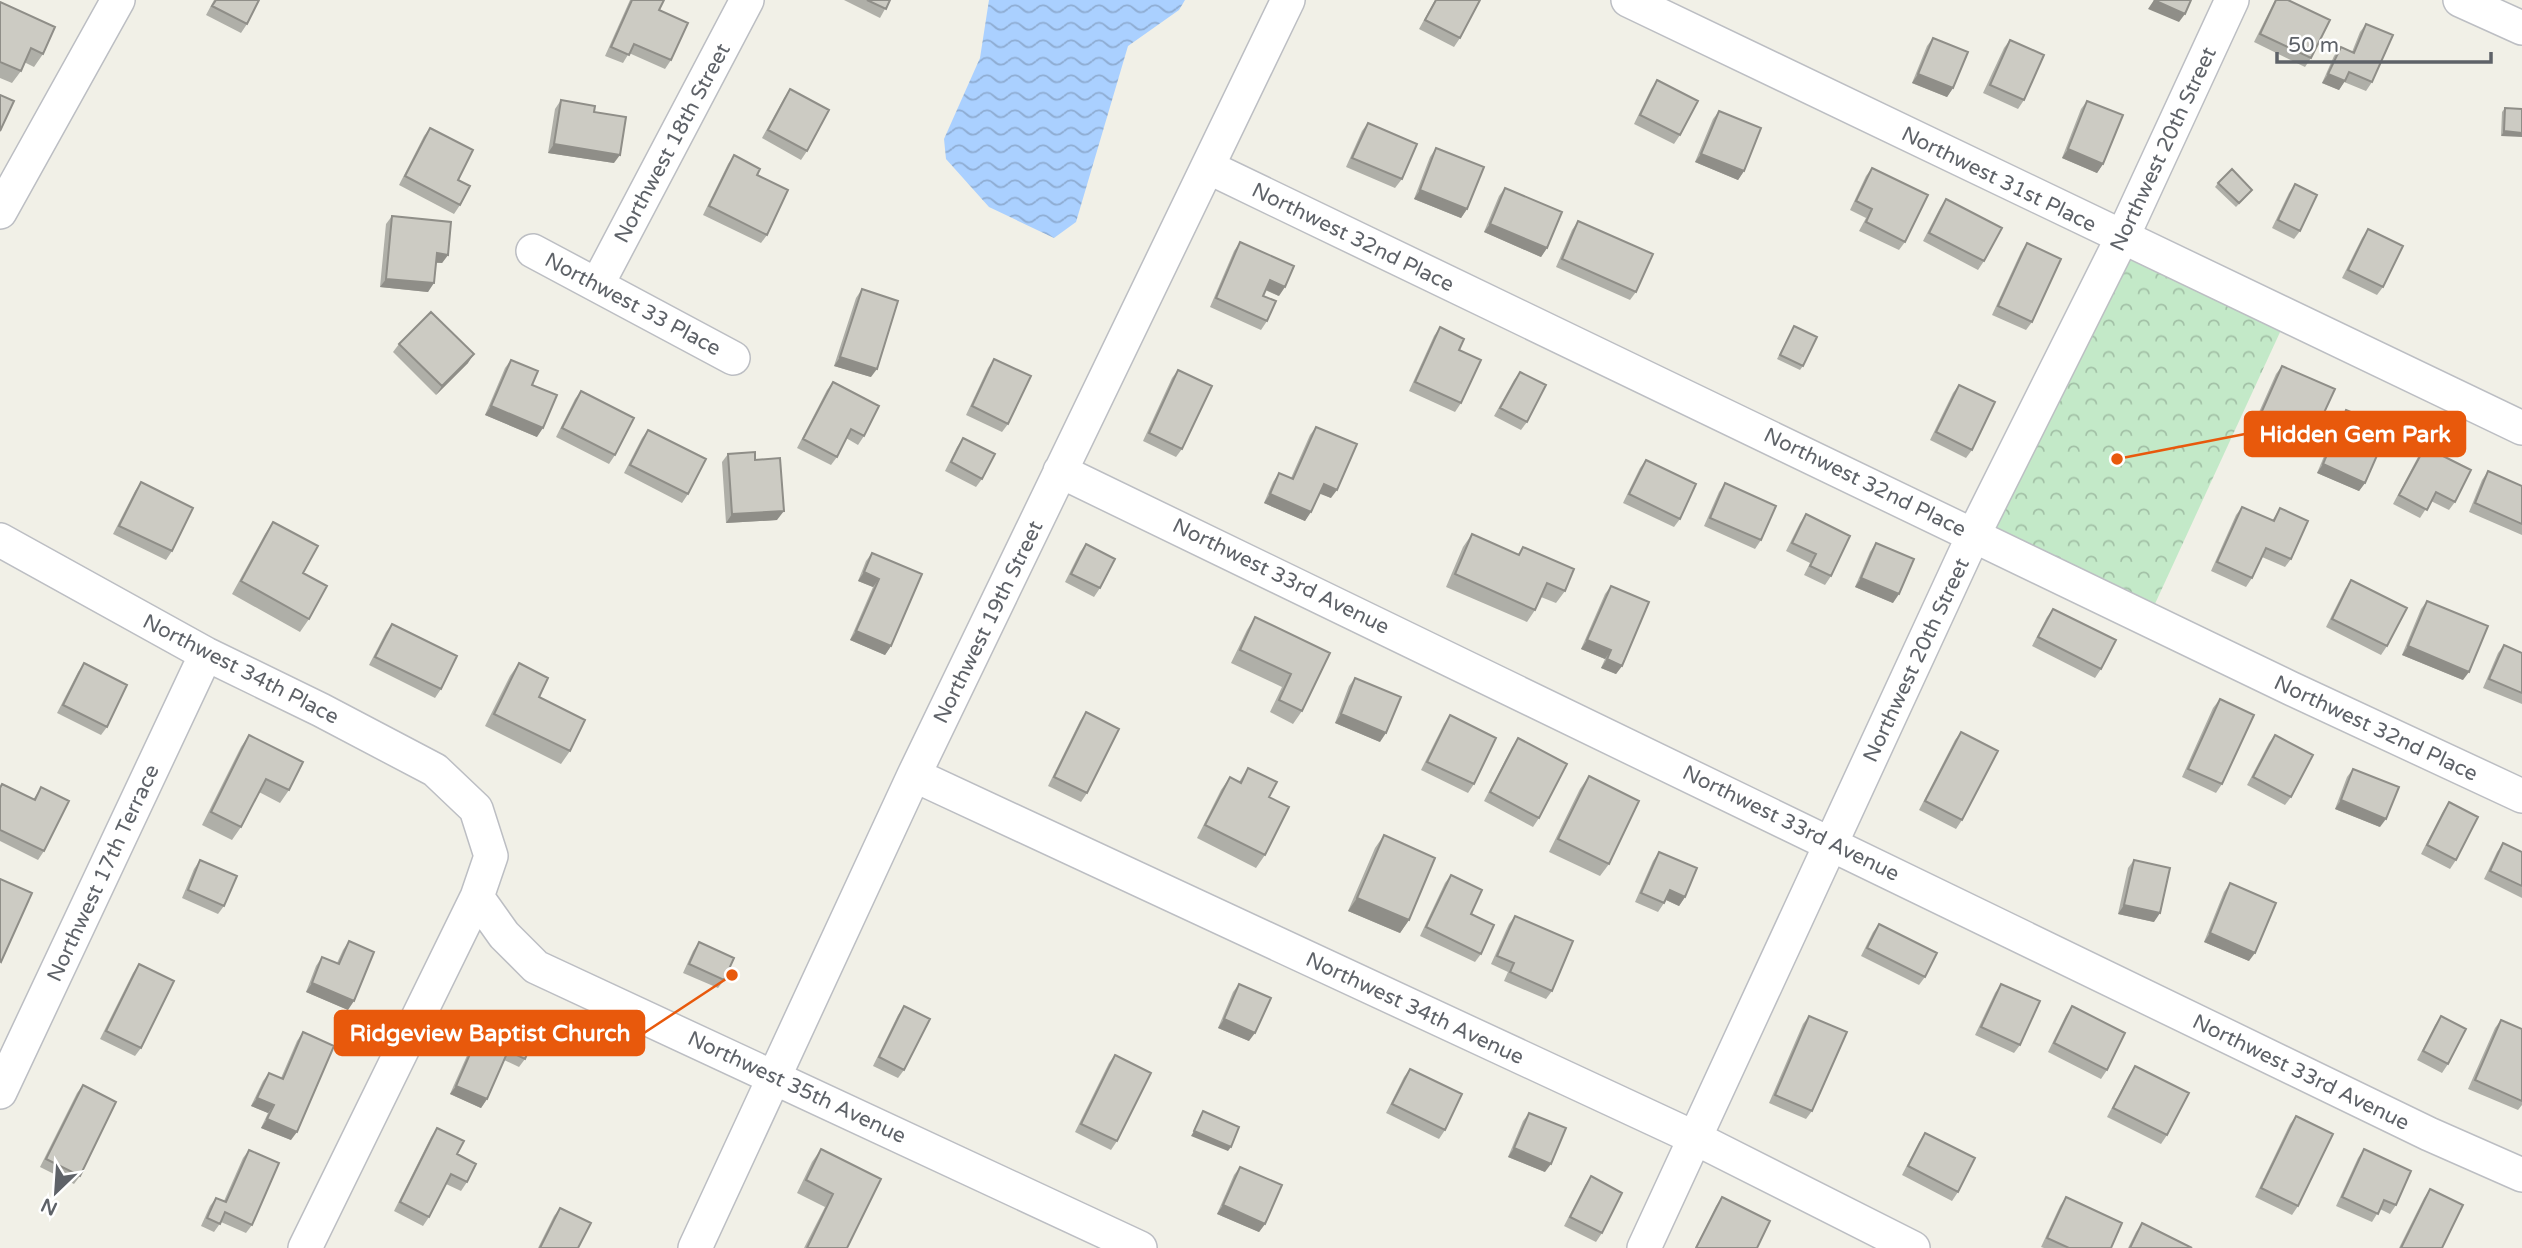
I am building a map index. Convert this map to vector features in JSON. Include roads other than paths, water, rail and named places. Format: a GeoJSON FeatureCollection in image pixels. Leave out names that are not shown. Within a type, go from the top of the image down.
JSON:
{"type":"FeatureCollection","features":[{"type":"Feature","properties":{"kind":"street"},"geometry":{"type":"LineString","coordinates":[[0,212],[118,0]]}},
{"type":"Feature","properties":{"kind":"street","name":"Northwest 18th Street"},"geometry":{"type":"LineString","coordinates":[[597,285],[747,0]]}},
{"type":"Feature","properties":{"kind":"street","name":"Northwest 19th Street"},"geometry":{"type":"LineString","coordinates":[[695,1248],[914,775],[1288,0]]}},
{"type":"Feature","properties":{"kind":"street","name":"Northwest 31st Place"},"geometry":{"type":"LineString","coordinates":[[1628,0],[2522,428]]}},
{"type":"Feature","properties":{"kind":"street","name":"Northwest 20th Street"},"geometry":{"type":"LineString","coordinates":[[1644,1248],[1974,534],[2122,238],[2232,0]]}},
{"type":"Feature","properties":{"kind":"street"},"geometry":{"type":"LineString","coordinates":[[2460,0],[2522,28]]}},
{"type":"Feature","properties":{"kind":"street","name":"Northwest 32nd Place"},"geometry":{"type":"LineString","coordinates":[[1208,167],[2522,796]]}},
{"type":"Feature","properties":{"kind":"street","name":"Northwest 33 Place"},"geometry":{"type":"LineString","coordinates":[[533,251],[733,358]]}},
{"type":"Feature","properties":{"kind":"street","name":"Northwest 33rd Avenue"},"geometry":{"type":"LineString","coordinates":[[1060,471],[2429,1134],[2522,1175]]}},
{"type":"Feature","properties":{"kind":"street","name":"Northwest 34th Place"},"geometry":{"type":"LineString","coordinates":[[0,540],[206,654],[321,710],[435,771],[476,808],[491,856],[477,897]]}},
{"type":"Feature","properties":{"kind":"street","name":"Northwest 17th Terrace"},"geometry":{"type":"LineString","coordinates":[[0,1092],[206,654]]}},
{"type":"Feature","properties":{"kind":"street","name":"Northwest 34th Avenue"},"geometry":{"type":"LineString","coordinates":[[914,775],[1695,1138],[1913,1248]]}},
{"type":"Feature","properties":{"kind":"street"},"geometry":{"type":"LineString","coordinates":[[305,1248],[477,897]]}},
{"type":"Feature","properties":{"kind":"street","name":"Northwest 35th Avenue"},"geometry":{"type":"LineString","coordinates":[[477,897],[504,935],[536,967],[776,1076],[1140,1248]]}},
{"type":"Feature","properties":{"kind":"water"},"geometry":{"type":"Polygon","coordinates":[[[989,0],[1185,0],[1179,10],[1128,46],[1076,222],[1054,238],[989,207],[946,159],[944,139],[980,58],[989,0]]]}},
{"type":"Feature","properties":{"kind":"place","name":"Hidden Gem Park"},"geometry":{"type":"Point","coordinates":[2117,459]}},
{"type":"Feature","properties":{"kind":"place","name":"Ridgeview Baptist Church"},"geometry":{"type":"Point","coordinates":[732,975]}}]}
